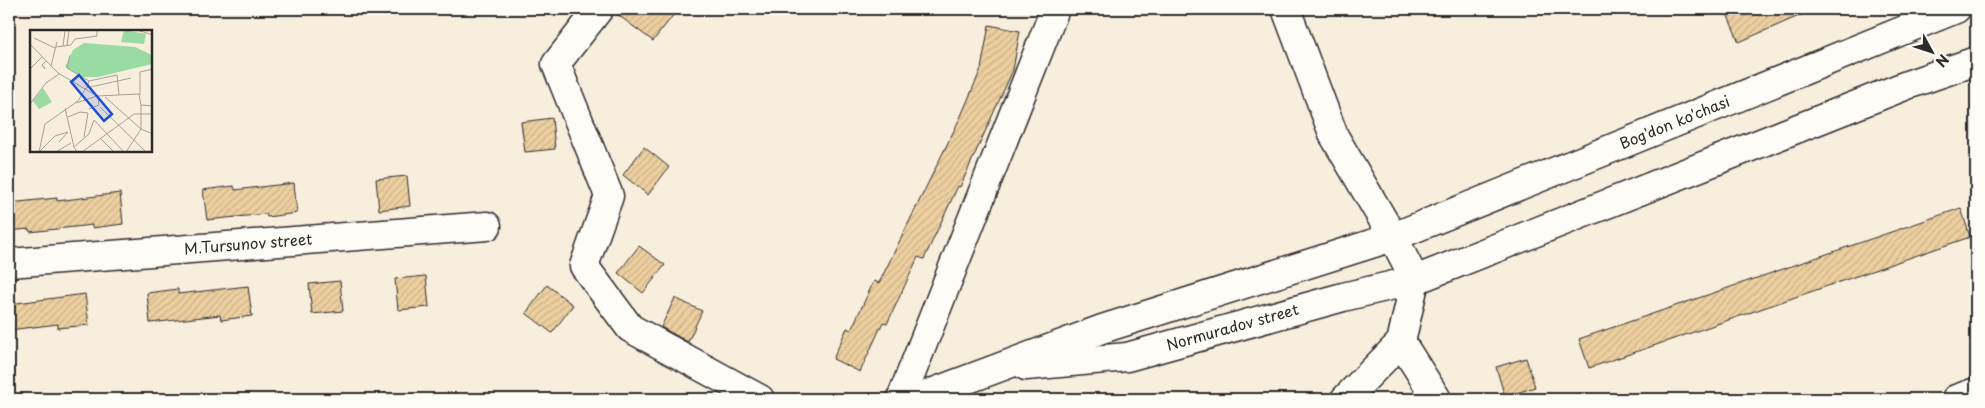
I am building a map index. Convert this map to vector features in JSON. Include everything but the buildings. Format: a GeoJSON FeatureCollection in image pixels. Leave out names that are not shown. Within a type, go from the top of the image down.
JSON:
{"type":"FeatureCollection","features":[{"type":"Feature","properties":{"kind":"main road"},"geometry":{"type":"LineString","coordinates":[[599,9],[556,64],[609,196],[584,266],[630,328],[760,399]]}},
{"type":"Feature","properties":{"kind":"main road"},"geometry":{"type":"LineString","coordinates":[[901,399],[1055,9]]}},
{"type":"Feature","properties":{"kind":"main road"},"geometry":{"type":"LineString","coordinates":[[1286,9],[1334,136],[1393,236],[1415,280],[1401,342],[1346,399]]}},
{"type":"Feature","properties":{"kind":"main road","name":"Bog'don ko'chasi"},"geometry":{"type":"LineString","coordinates":[[1393,236],[1956,9]]}},
{"type":"Feature","properties":{"kind":"main road"},"geometry":{"type":"LineString","coordinates":[[1415,280],[1907,85],[1976,61]]}},
{"type":"Feature","properties":{"kind":"main road","name":"M.Tursunov street"},"geometry":{"type":"LineString","coordinates":[[9,263],[488,226]]}},
{"type":"Feature","properties":{"kind":"main road","name":"Normuradov street"},"geometry":{"type":"LineString","coordinates":[[915,399],[1102,329],[1393,236]]}},
{"type":"Feature","properties":{"kind":"main road","name":"Normuradov street"},"geometry":{"type":"LineString","coordinates":[[1000,367],[1074,364],[1126,357],[1343,297],[1415,280]]}},
{"type":"Feature","properties":{"kind":"main road"},"geometry":{"type":"LineString","coordinates":[[1401,342],[1437,399]]}},
{"type":"Feature","properties":{"kind":"main road"},"geometry":{"type":"LineString","coordinates":[[1956,399],[1976,392]]}}]}
